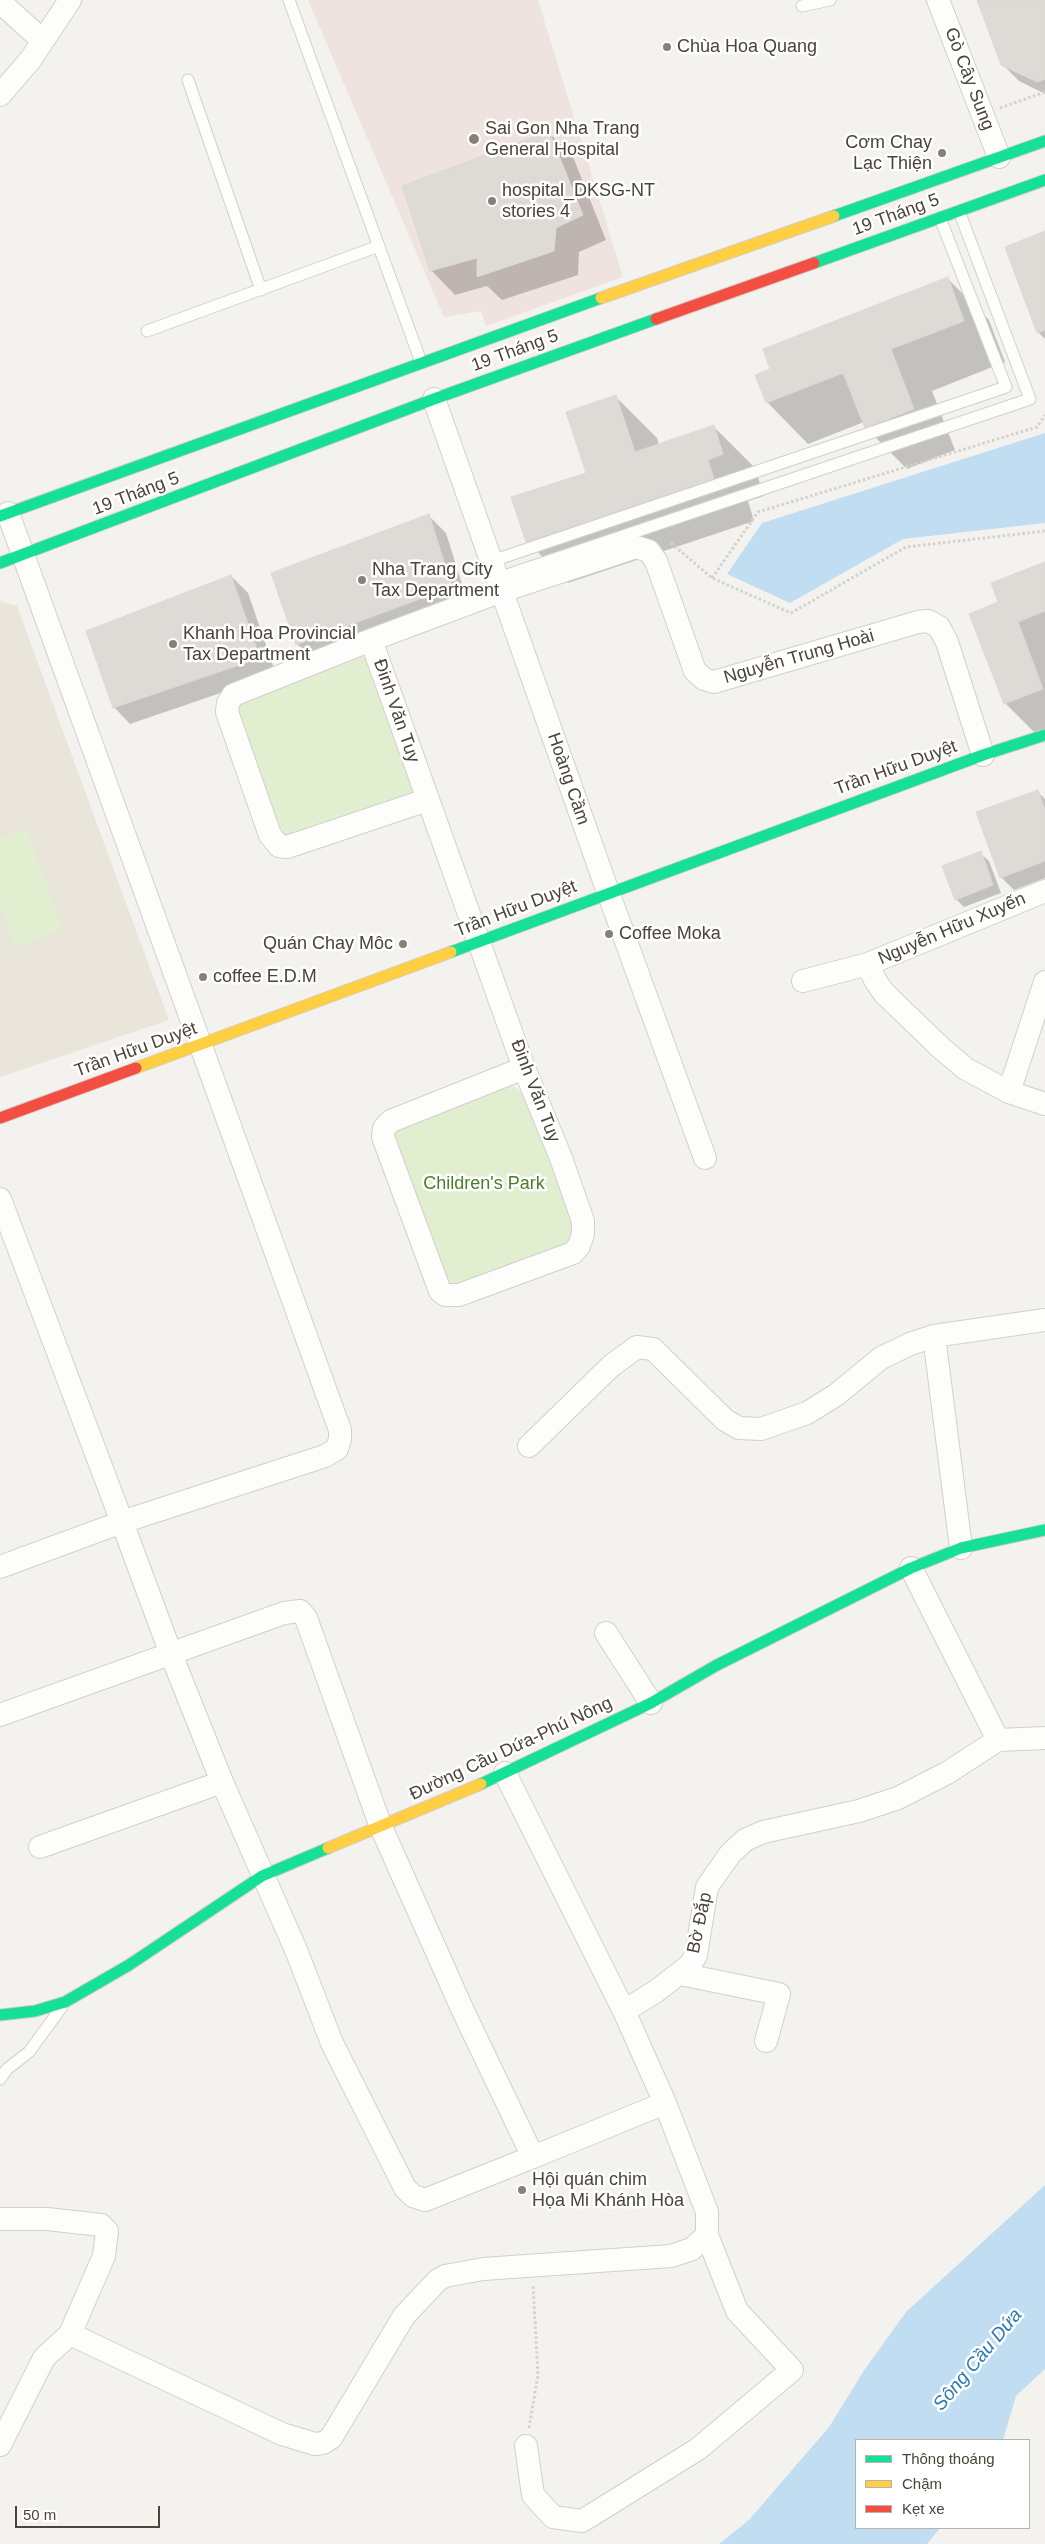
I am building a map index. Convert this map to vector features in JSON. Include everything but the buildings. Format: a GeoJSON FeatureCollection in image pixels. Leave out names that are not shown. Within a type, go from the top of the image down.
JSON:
{"type":"FeatureCollection","features":[{"type":"Feature","properties":{"kind":"street"},"geometry":{"type":"LineString","coordinates":[[0,95],[31,60],[70,0]]}},
{"type":"Feature","properties":{"kind":"street","name":"Gò Cây Sung"},"geometry":{"type":"LineString","coordinates":[[938,0],[1001,162]]}},
{"type":"Feature","properties":{"kind":"street"},"geometry":{"type":"LineString","coordinates":[[0,2],[43,41]]}},
{"type":"Feature","properties":{"kind":"street","name":"19 Tháng 5"},"geometry":{"type":"LineString","coordinates":[[4,514],[1001,162],[1045,141]]}},
{"type":"Feature","properties":{"kind":"street","name":"19 Tháng 5"},"geometry":{"type":"LineString","coordinates":[[0,563],[433,394],[940,218],[1010,188],[1045,180]]}},
{"type":"Feature","properties":{"kind":"street","name":"Hoàng Cầm"},"geometry":{"type":"LineString","coordinates":[[433,394],[608,892],[704,1158]]}},
{"type":"Feature","properties":{"kind":"street"},"geometry":{"type":"LineString","coordinates":[[0,1566],[122,1522],[325,1456],[337,1448],[340,1440],[340,1430],[199,1046],[24,555],[4,514]]}},
{"type":"Feature","properties":{"kind":"street"},"geometry":{"type":"LineString","coordinates":[[427,800],[287,847],[275,844],[227,712],[228,703],[233,695],[371,640],[497,577],[636,547]]}},
{"type":"Feature","properties":{"kind":"street","name":"Nguyễn Trung Hoài"},"geometry":{"type":"LineString","coordinates":[[636,547],[649,551],[656,561],[689,659],[695,670],[704,679],[714,682],[918,622],[928,621],[939,627],[947,642],[983,755]]}},
{"type":"Feature","properties":{"kind":"street","name":"Đinh Văn Tuy"},"geometry":{"type":"LineString","coordinates":[[371,640],[524,1068],[562,1158],[583,1221],[583,1234],[579,1246],[573,1252],[459,1295],[445,1295],[440,1291],[382,1137],[384,1128],[391,1121],[524,1068]]}},
{"type":"Feature","properties":{"kind":"street","name":"Trần Hữu Duyệt"},"geometry":{"type":"LineString","coordinates":[[0,1118],[199,1046],[608,892],[983,755],[1045,735]]}},
{"type":"Feature","properties":{"kind":"street","name":"Nguyễn Hữu Xuyến"},"geometry":{"type":"LineString","coordinates":[[1045,891],[868,964],[875,980],[884,993],[941,1048],[966,1069],[1009,1092],[1045,1104]]}},
{"type":"Feature","properties":{"kind":"street"},"geometry":{"type":"LineString","coordinates":[[803,981],[868,964]]}},
{"type":"Feature","properties":{"kind":"street"},"geometry":{"type":"LineString","coordinates":[[1009,1092],[1045,982]]}},
{"type":"Feature","properties":{"kind":"street"},"geometry":{"type":"LineString","coordinates":[[0,1199],[6,1237],[122,1522],[171,1654],[222,1782],[296,1950],[332,2043],[405,2188],[413,2196],[424,2200],[665,2103]]}},
{"type":"Feature","properties":{"kind":"street"},"geometry":{"type":"LineString","coordinates":[[529,1446],[611,1366],[637,1347],[653,1349],[725,1420],[739,1428],[761,1429],[807,1413],[836,1395],[882,1358],[910,1344],[934,1336],[1045,1320]]}},
{"type":"Feature","properties":{"kind":"street"},"geometry":{"type":"LineString","coordinates":[[934,1336],[961,1548]]}},
{"type":"Feature","properties":{"kind":"street","name":"Đường Cầu Dứa-Phú Nông"},"geometry":{"type":"LineString","coordinates":[[0,2015],[35,2011],[64,2002],[129,1965],[262,1876],[505,1773],[651,1703],[717,1665],[911,1568],[961,1548],[1045,1530]]}},
{"type":"Feature","properties":{"kind":"street"},"geometry":{"type":"LineString","coordinates":[[911,1568],[998,1740],[1045,1738]]}},
{"type":"Feature","properties":{"kind":"street"},"geometry":{"type":"LineString","coordinates":[[0,1715],[284,1613],[300,1610],[306,1618],[381,1827],[464,2013],[533,2157]]}},
{"type":"Feature","properties":{"kind":"street"},"geometry":{"type":"LineString","coordinates":[[606,1633],[651,1703]]}},
{"type":"Feature","properties":{"kind":"street","name":"Bờ Đắp"},"geometry":{"type":"LineString","coordinates":[[624,2010],[680,1974],[696,1955],[706,1887],[730,1854],[745,1840],[763,1832],[859,1811],[898,1798],[947,1773],[998,1740]]}},
{"type":"Feature","properties":{"kind":"street"},"geometry":{"type":"LineString","coordinates":[[505,1773],[624,2010],[665,2103],[702,2192],[708,2212],[707,2235],[737,2311],[792,2370],[698,2449],[582,2521],[553,2517],[533,2495],[526,2446]]}},
{"type":"Feature","properties":{"kind":"street"},"geometry":{"type":"LineString","coordinates":[[40,1847],[222,1782]]}},
{"type":"Feature","properties":{"kind":"street"},"geometry":{"type":"LineString","coordinates":[[680,1974],[779,1994],[766,2041]]}},
{"type":"Feature","properties":{"kind":"street"},"geometry":{"type":"LineString","coordinates":[[0,2219],[47,2219],[101,2225],[107,2232],[104,2256],[70,2334],[44,2358],[0,2445]]}},
{"type":"Feature","properties":{"kind":"street"},"geometry":{"type":"LineString","coordinates":[[70,2334],[282,2434],[316,2444],[323,2443],[331,2438],[393,2330],[438,2280],[458,2273],[483,2269],[532,2267],[614,2258],[671,2256],[692,2249],[707,2235]]}},
{"type":"Feature","properties":{"kind":"lane"},"geometry":{"type":"LineString","coordinates":[[289,0],[423,367]]}},
{"type":"Feature","properties":{"kind":"lane"},"geometry":{"type":"LineString","coordinates":[[802,6],[830,0]]}},
{"type":"Feature","properties":{"kind":"lane"},"geometry":{"type":"LineString","coordinates":[[188,80],[261,290]]}},
{"type":"Feature","properties":{"kind":"lane"},"geometry":{"type":"LineString","coordinates":[[497,577],[1030,399],[959,211]]}},
{"type":"Feature","properties":{"kind":"lane"},"geometry":{"type":"LineString","coordinates":[[497,577],[1006,387],[940,218]]}},
{"type":"Feature","properties":{"kind":"lane"},"geometry":{"type":"LineString","coordinates":[[147,331],[379,246]]}},
{"type":"Feature","properties":{"kind":"lane"},"geometry":{"type":"LineString","coordinates":[[0,2079],[7,2069],[29,2052],[64,2002]]}},
{"type":"Feature","properties":{"kind":"path"},"geometry":{"type":"LineString","coordinates":[[997,110],[1045,92]]}},
{"type":"Feature","properties":{"kind":"path"},"geometry":{"type":"LineString","coordinates":[[712,578],[758,512],[1037,427],[1045,415]]}},
{"type":"Feature","properties":{"kind":"path"},"geometry":{"type":"LineString","coordinates":[[636,547],[664,538],[712,578],[792,613],[906,547],[1045,531]]}},
{"type":"Feature","properties":{"kind":"path"},"geometry":{"type":"LineString","coordinates":[[526,2446],[538,2375],[532,2267]]}},
{"type":"Feature","properties":{"kind":"shaded area","name":"Sai Gon Nha Trang General Hospital"},"geometry":{"type":"Polygon","coordinates":[[[308,0],[538,0],[623,277],[486,326],[481,311],[444,317],[308,0]]]}},
{"type":"Feature","properties":{"kind":"shaded area"},"geometry":{"type":"Polygon","coordinates":[[[0,601],[17,606],[169,1020],[0,1077],[0,601]]]}},
{"type":"Feature","properties":{"kind":"green space"},"geometry":{"type":"Polygon","coordinates":[[[368,655],[417,794],[285,839],[280,834],[234,710],[239,703],[368,655]]]}},
{"type":"Feature","properties":{"kind":"green space"},"geometry":{"type":"Polygon","coordinates":[[[26,828],[63,929],[15,947],[0,903],[0,838],[26,828]]]}},
{"type":"Feature","properties":{"kind":"green space","name":"Children's Park"},"geometry":{"type":"Polygon","coordinates":[[[512,1085],[526,1095],[575,1225],[568,1244],[452,1288],[444,1279],[390,1137],[394,1127],[512,1085]]]}},
{"type":"Feature","properties":{"kind":"water"},"geometry":{"type":"Polygon","coordinates":[[[1045,433],[1045,523],[903,539],[790,603],[727,574],[762,523],[1045,433]]]}},
{"type":"Feature","properties":{"kind":"water","name":"Sông Cầu Dứa"},"geometry":{"type":"Polygon","coordinates":[[[1045,2185],[1045,2369],[1016,2396],[1003,2439],[855,2439],[855,2529],[939,2529],[927,2544],[719,2544],[749,2520],[829,2427],[865,2369],[906,2312],[1045,2185]]]}},
{"type":"Feature","properties":{"kind":"traffic: fast"},"geometry":{"type":"LineString","coordinates":[[834,216],[1045,141]]}},
{"type":"Feature","properties":{"kind":"traffic: fast"},"geometry":{"type":"LineString","coordinates":[[814,263],[1045,180]]}},
{"type":"Feature","properties":{"kind":"traffic: fast"},"geometry":{"type":"LineString","coordinates":[[0,516],[601,298]]}},
{"type":"Feature","properties":{"kind":"traffic: fast"},"geometry":{"type":"LineString","coordinates":[[0,563],[434,399],[656,319]]}},
{"type":"Feature","properties":{"kind":"traffic: fast"},"geometry":{"type":"LineString","coordinates":[[451,952],[983,755],[1045,735]]}},
{"type":"Feature","properties":{"kind":"traffic: fast"},"geometry":{"type":"LineString","coordinates":[[481,1784],[651,1703],[717,1665],[911,1568],[961,1548],[1045,1530]]}},
{"type":"Feature","properties":{"kind":"traffic: fast"},"geometry":{"type":"LineString","coordinates":[[0,2015],[35,2011],[65,2002],[129,1965],[262,1876],[328,1848]]}},
{"type":"Feature","properties":{"kind":"traffic: slow"},"geometry":{"type":"LineString","coordinates":[[601,298],[834,216]]}},
{"type":"Feature","properties":{"kind":"traffic: slow"},"geometry":{"type":"LineString","coordinates":[[136,1068],[451,952]]}},
{"type":"Feature","properties":{"kind":"traffic: slow"},"geometry":{"type":"LineString","coordinates":[[328,1848],[481,1784]]}},
{"type":"Feature","properties":{"kind":"traffic: jam"},"geometry":{"type":"LineString","coordinates":[[656,319],[814,263]]}},
{"type":"Feature","properties":{"kind":"traffic: jam"},"geometry":{"type":"LineString","coordinates":[[0,1118],[136,1068]]}},
{"type":"Feature","properties":{"kind":"place","name":"Chùa Hoa Quang"},"geometry":{"type":"Point","coordinates":[667,47]}},
{"type":"Feature","properties":{"kind":"place","name":"Sai Gon Nha Trang General Hospital"},"geometry":{"type":"Point","coordinates":[474,139]}},
{"type":"Feature","properties":{"kind":"place","name":"Cơm Chay Lạc Thiện"},"geometry":{"type":"Point","coordinates":[942,153]}},
{"type":"Feature","properties":{"kind":"place","name":"hospital_DKSG-NT stories 4"},"geometry":{"type":"Point","coordinates":[492,201]}},
{"type":"Feature","properties":{"kind":"place","name":"Nha Trang City Tax Department"},"geometry":{"type":"Point","coordinates":[362,580]}},
{"type":"Feature","properties":{"kind":"place","name":"Khanh Hoa Provincial Tax Department"},"geometry":{"type":"Point","coordinates":[173,644]}},
{"type":"Feature","properties":{"kind":"place","name":"Coffee Moka"},"geometry":{"type":"Point","coordinates":[609,934]}},
{"type":"Feature","properties":{"kind":"place","name":"Quán Chay Môc"},"geometry":{"type":"Point","coordinates":[403,944]}},
{"type":"Feature","properties":{"kind":"place","name":"coffee E.D.M"},"geometry":{"type":"Point","coordinates":[203,977]}},
{"type":"Feature","properties":{"kind":"place","name":"Hội quán chim Họa Mi Khánh Hòa"},"geometry":{"type":"Point","coordinates":[522,2190]}}]}
